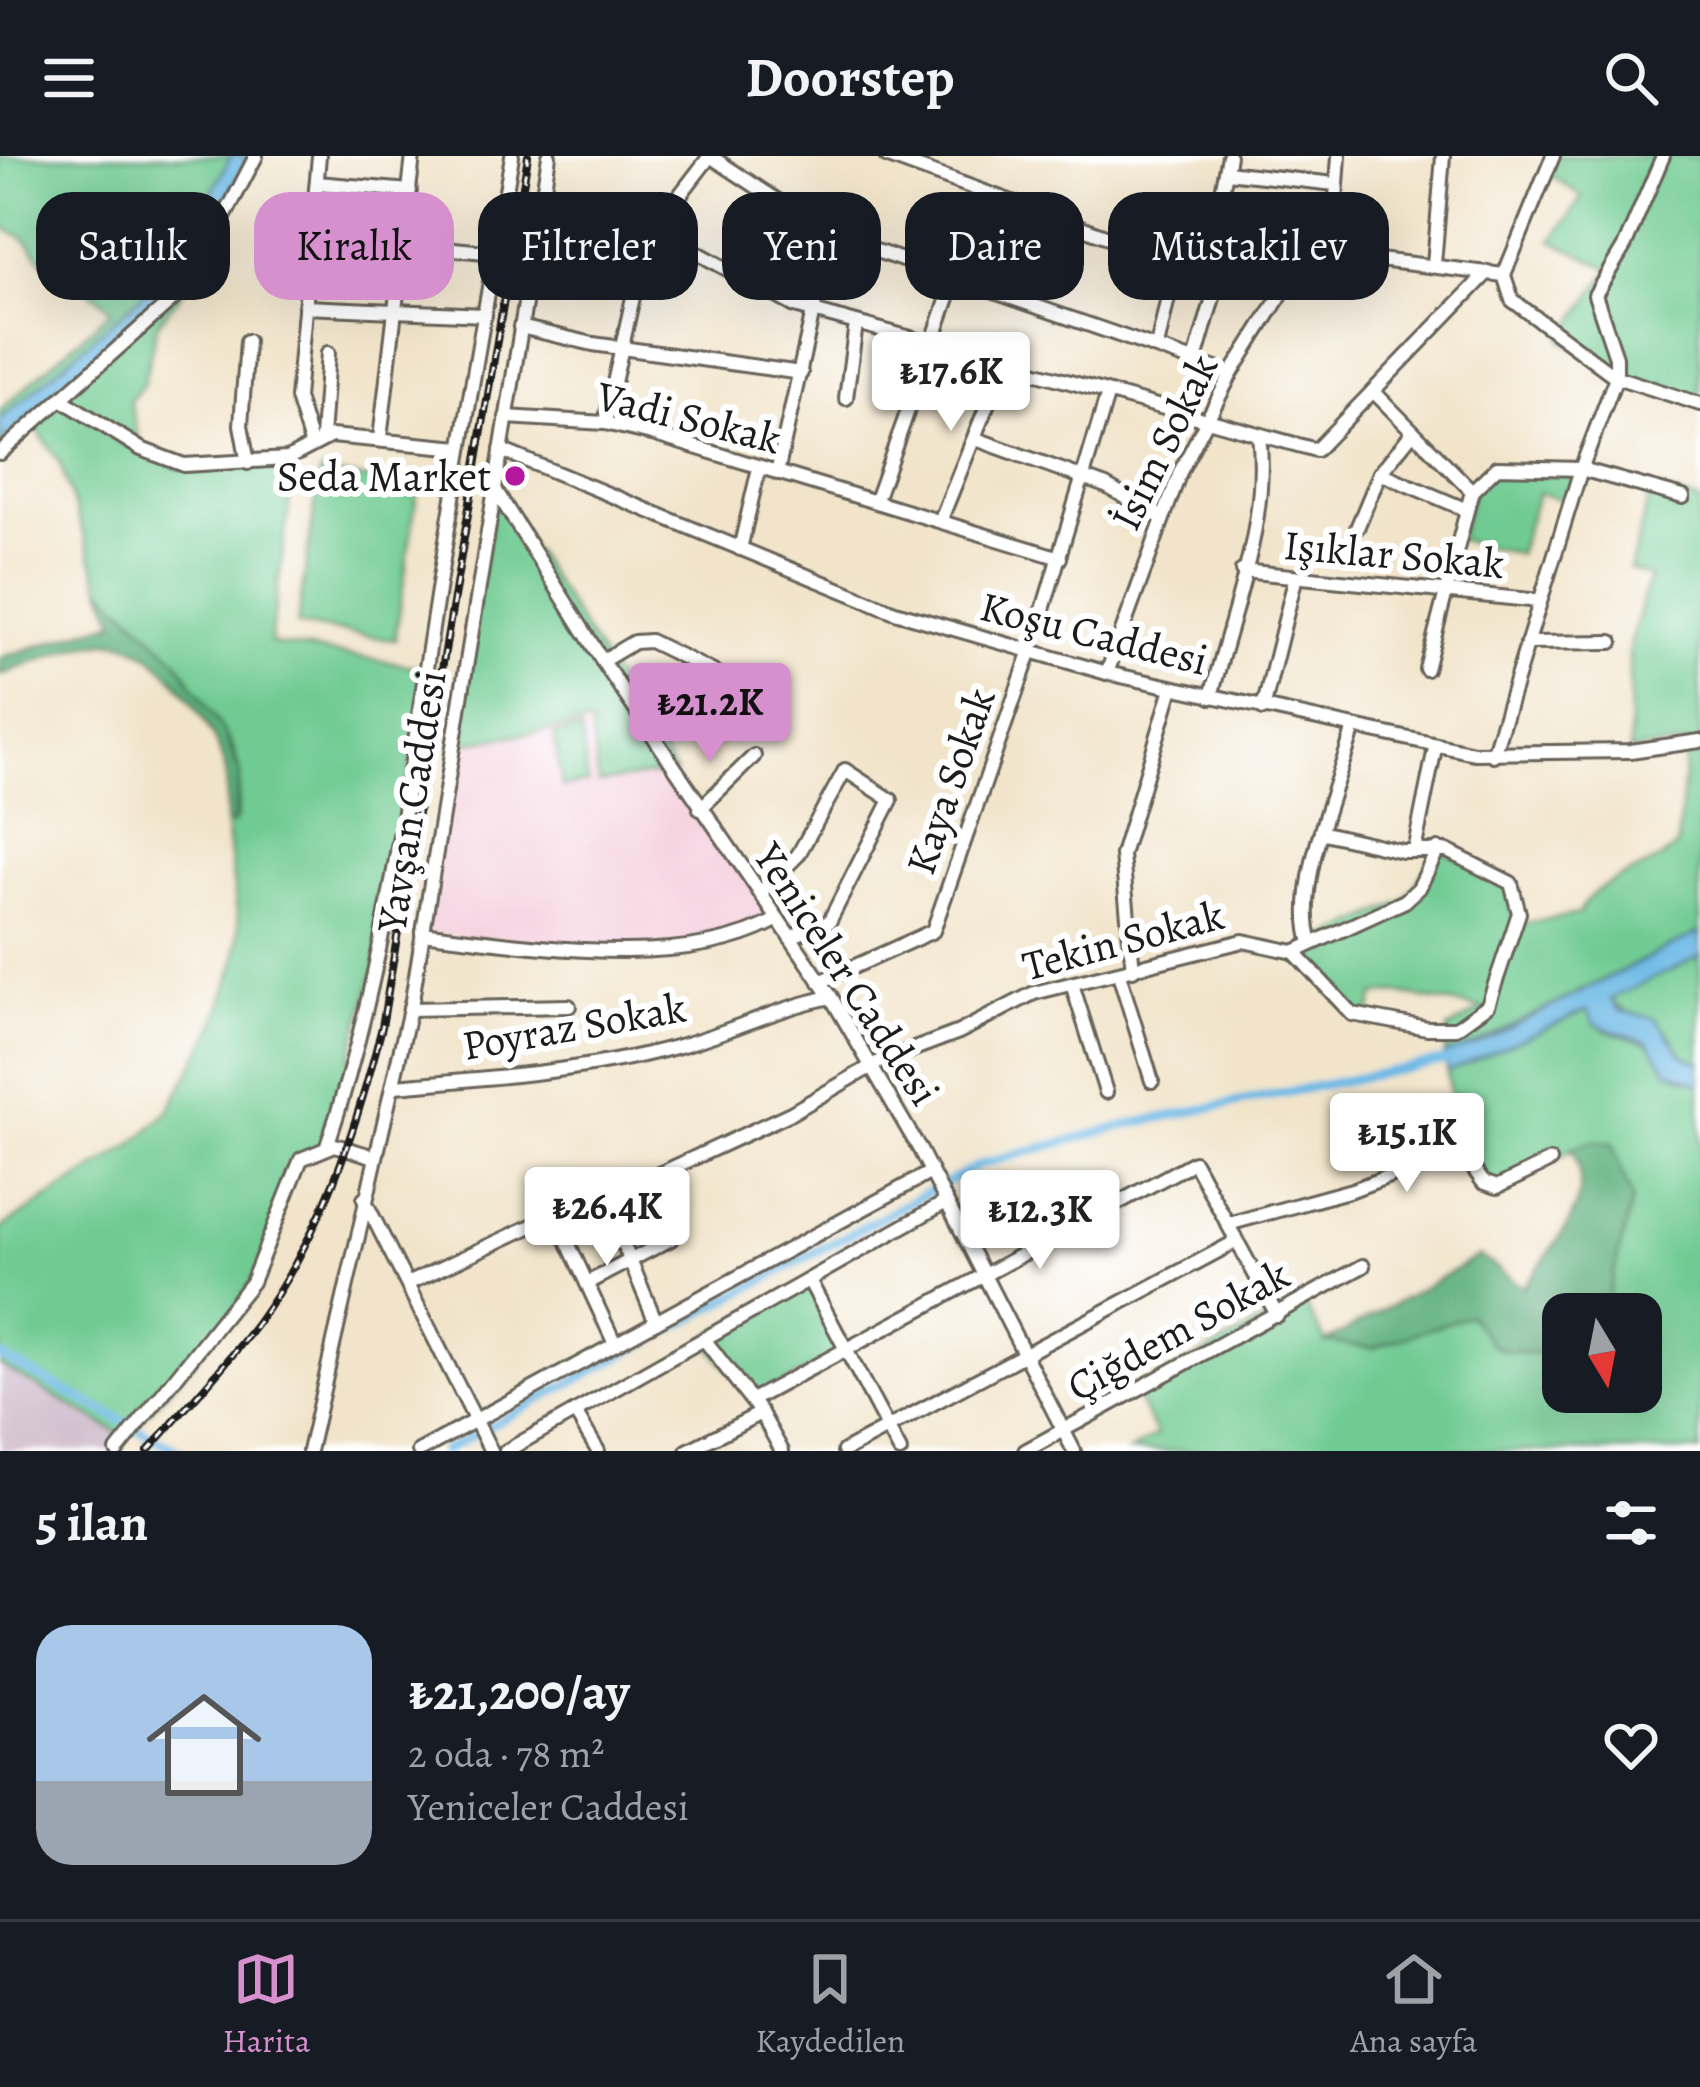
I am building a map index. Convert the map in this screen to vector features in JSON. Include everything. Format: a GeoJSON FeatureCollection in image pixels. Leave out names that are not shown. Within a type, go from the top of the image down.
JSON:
{"type":"FeatureCollection","features":[{"type":"Feature","properties":{"kind":"street"},"geometry":{"type":"LineString","coordinates":[[0,453],[195,277],[256,156]]}},
{"type":"Feature","properties":{"kind":"street"},"geometry":{"type":"LineString","coordinates":[[316,440],[297,407],[319,156]]}},
{"type":"Feature","properties":{"kind":"street"},"geometry":{"type":"LineString","coordinates":[[317,183],[410,191],[413,156]]}},
{"type":"Feature","properties":{"kind":"street"},"geometry":{"type":"LineString","coordinates":[[506,192],[512,156]]}},
{"type":"Feature","properties":{"kind":"street","name":"Yavşan Caddesi"},"geometry":{"type":"LineString","coordinates":[[543,192],[549,156]]}},
{"type":"Feature","properties":{"kind":"street"},"geometry":{"type":"LineString","coordinates":[[681,192],[710,156],[765,192]]}},
{"type":"Feature","properties":{"kind":"street"},"geometry":{"type":"LineString","coordinates":[[886,156],[1108,239]]}},
{"type":"Feature","properties":{"kind":"street"},"geometry":{"type":"LineString","coordinates":[[1222,192],[1229,156]]}},
{"type":"Feature","properties":{"kind":"street"},"geometry":{"type":"LineString","coordinates":[[1335,192],[1340,156]]}},
{"type":"Feature","properties":{"kind":"street"},"geometry":{"type":"LineString","coordinates":[[1434,264],[1443,156]]}},
{"type":"Feature","properties":{"kind":"street"},"geometry":{"type":"LineString","coordinates":[[1493,754],[1581,469],[1616,377],[1616,357],[1595,295],[1625,245],[1663,156]]}},
{"type":"Feature","properties":{"kind":"street"},"geometry":{"type":"LineString","coordinates":[[1550,157],[1504,275],[1517,307],[1616,377],[1700,404]]}},
{"type":"Feature","properties":{"kind":"street"},"geometry":{"type":"LineString","coordinates":[[1226,172],[1335,184]]}},
{"type":"Feature","properties":{"kind":"street"},"geometry":{"type":"LineString","coordinates":[[698,252],[811,311],[1316,450],[1488,272]]}},
{"type":"Feature","properties":{"kind":"street"},"geometry":{"type":"LineString","coordinates":[[1389,260],[1504,275]]}},
{"type":"Feature","properties":{"kind":"street"},"geometry":{"type":"LineString","coordinates":[[380,440],[394,300]]}},
{"type":"Feature","properties":{"kind":"street"},"geometry":{"type":"LineString","coordinates":[[327,1146],[352,1065],[392,889],[487,300]]}},
{"type":"Feature","properties":{"kind":"street","name":"Yavşan Caddesi"},"geometry":{"type":"LineString","coordinates":[[309,1451],[410,1010],[524,300]]}},
{"type":"Feature","properties":{"kind":"street"},"geometry":{"type":"LineString","coordinates":[[605,423],[632,300]]}},
{"type":"Feature","properties":{"kind":"street"},"geometry":{"type":"LineString","coordinates":[[778,473],[814,300]]}},
{"type":"Feature","properties":{"kind":"street"},"geometry":{"type":"LineString","coordinates":[[876,500],[948,300]]}},
{"type":"Feature","properties":{"kind":"street"},"geometry":{"type":"LineString","coordinates":[[1012,300],[1231,374]]}},
{"type":"Feature","properties":{"kind":"street"},"geometry":{"type":"LineString","coordinates":[[1157,347],[1167,300]]}},
{"type":"Feature","properties":{"kind":"street"},"geometry":{"type":"LineString","coordinates":[[1195,360],[1212,300]]}},
{"type":"Feature","properties":{"kind":"street","name":"İsim Sokak"},"geometry":{"type":"LineString","coordinates":[[1107,673],[1160,516],[1231,374],[1277,300]]}},
{"type":"Feature","properties":{"kind":"street"},"geometry":{"type":"LineString","coordinates":[[305,307],[485,315]]}},
{"type":"Feature","properties":{"kind":"street"},"geometry":{"type":"LineString","coordinates":[[846,398],[856,324]]}},
{"type":"Feature","properties":{"kind":"street"},"geometry":{"type":"LineString","coordinates":[[520,327],[801,373]]}},
{"type":"Feature","properties":{"kind":"street"},"geometry":{"type":"LineString","coordinates":[[247,341],[241,425],[248,464]]}},
{"type":"Feature","properties":{"kind":"street"},"geometry":{"type":"LineString","coordinates":[[316,440],[328,353]]}},
{"type":"Feature","properties":{"kind":"street"},"geometry":{"type":"LineString","coordinates":[[941,519],[1003,366]]}},
{"type":"Feature","properties":{"kind":"street"},"geometry":{"type":"LineString","coordinates":[[1372,391],[1472,491]]}},
{"type":"Feature","properties":{"kind":"street","name":"Kaya Sokak"},"geometry":{"type":"LineString","coordinates":[[820,982],[933,931],[1030,653],[1108,393]]}},
{"type":"Feature","properties":{"kind":"street"},"geometry":{"type":"LineString","coordinates":[[61,399],[159,458],[199,466],[296,456],[316,440],[460,448]]}},
{"type":"Feature","properties":{"kind":"street","name":"Vadi Sokak"},"geometry":{"type":"LineString","coordinates":[[506,417],[605,423],[941,519],[1060,559]]}},
{"type":"Feature","properties":{"kind":"street"},"geometry":{"type":"LineString","coordinates":[[1357,528],[1380,473],[1413,432]]}},
{"type":"Feature","properties":{"kind":"street","name":"Işıklar Sokak"},"geometry":{"type":"LineString","coordinates":[[1211,697],[1261,469],[1259,435]]}},
{"type":"Feature","properties":{"kind":"street"},"geometry":{"type":"LineString","coordinates":[[976,439],[1085,478],[1160,516]]}},
{"type":"Feature","properties":{"kind":"street","name":"Koşu Caddesi"},"geometry":{"type":"LineString","coordinates":[[501,450],[895,612],[1107,673],[1435,748],[1493,754],[1630,751],[1700,741]]}},
{"type":"Feature","properties":{"kind":"street"},"geometry":{"type":"LineString","coordinates":[[1426,669],[1472,491],[1502,466],[1581,469],[1683,497]]}},
{"type":"Feature","properties":{"kind":"street"},"geometry":{"type":"LineString","coordinates":[[740,549],[759,467]]}},
{"type":"Feature","properties":{"kind":"street"},"geometry":{"type":"LineString","coordinates":[[1380,473],[1467,510]]}},
{"type":"Feature","properties":{"kind":"street","name":"Yeniceler Caddesi"},"geometry":{"type":"LineString","coordinates":[[495,490],[602,661],[831,998],[933,1175],[1074,1451]]}},
{"type":"Feature","properties":{"kind":"street","name":"Işıklar Sokak"},"geometry":{"type":"LineString","coordinates":[[1242,571],[1295,580],[1540,601]]}},
{"type":"Feature","properties":{"kind":"street"},"geometry":{"type":"LineString","coordinates":[[1263,709],[1295,580]]}},
{"type":"Feature","properties":{"kind":"street"},"geometry":{"type":"LineString","coordinates":[[602,661],[634,642],[650,641],[738,684]]}},
{"type":"Feature","properties":{"kind":"street"},"geometry":{"type":"LineString","coordinates":[[1527,643],[1612,642]]}},
{"type":"Feature","properties":{"kind":"street"},"geometry":{"type":"LineString","coordinates":[[1152,1081],[1126,972],[1122,855],[1172,688]]}},
{"type":"Feature","properties":{"kind":"street"},"geometry":{"type":"LineString","coordinates":[[1311,943],[1309,891],[1353,730]]}},
{"type":"Feature","properties":{"kind":"street"},"geometry":{"type":"LineString","coordinates":[[1414,851],[1435,748]]}},
{"type":"Feature","properties":{"kind":"street"},"geometry":{"type":"LineString","coordinates":[[700,809],[754,755]]}},
{"type":"Feature","properties":{"kind":"street"},"geometry":{"type":"LineString","coordinates":[[760,893],[798,855],[845,770],[891,800],[829,922],[790,937]]}},
{"type":"Feature","properties":{"kind":"street"},"geometry":{"type":"LineString","coordinates":[[1324,833],[1414,851],[1438,849],[1504,878],[1519,899],[1488,1005],[1469,1022],[1441,1030],[1360,1017],[1338,1002],[1294,952],[1414,895],[1438,849]]}},
{"type":"Feature","properties":{"kind":"street"},"geometry":{"type":"LineString","coordinates":[[422,933],[604,954],[748,933],[778,919]]}},
{"type":"Feature","properties":{"kind":"street","name":"Tekin Sokak"},"geometry":{"type":"LineString","coordinates":[[409,1283],[790,1113],[869,1067],[959,1032],[1034,993],[1243,941],[1294,952]]}},
{"type":"Feature","properties":{"kind":"street"},"geometry":{"type":"LineString","coordinates":[[1072,984],[1106,1092]]}},
{"type":"Feature","properties":{"kind":"street","name":"Poyraz Sokak"},"geometry":{"type":"LineString","coordinates":[[394,1086],[621,1060],[699,1041],[766,1012],[831,998]]}},
{"type":"Feature","properties":{"kind":"street"},"geometry":{"type":"LineString","coordinates":[[410,1010],[569,1006]]}},
{"type":"Feature","properties":{"kind":"street"},"geometry":{"type":"LineString","coordinates":[[117,1451],[240,1300],[267,1251],[292,1172],[307,1154],[327,1146],[375,1157]]}},
{"type":"Feature","properties":{"kind":"street"},"geometry":{"type":"LineString","coordinates":[[1228,1224],[1352,1190],[1453,1152],[1464,1155],[1493,1187],[1511,1184],[1550,1161]]}},
{"type":"Feature","properties":{"kind":"street"},"geometry":{"type":"LineString","coordinates":[[752,1400],[1194,1162],[1277,1315]]}},
{"type":"Feature","properties":{"kind":"street"},"geometry":{"type":"LineString","coordinates":[[418,1451],[481,1438],[615,1344],[933,1175]]}},
{"type":"Feature","properties":{"kind":"street"},"geometry":{"type":"LineString","coordinates":[[586,1283],[671,1239],[643,1180]]}},
{"type":"Feature","properties":{"kind":"street"},"geometry":{"type":"LineString","coordinates":[[603,1196],[656,1322]]}},
{"type":"Feature","properties":{"kind":"street"},"geometry":{"type":"LineString","coordinates":[[506,1451],[809,1280],[944,1197]]}},
{"type":"Feature","properties":{"kind":"street"},"geometry":{"type":"LineString","coordinates":[[364,1199],[481,1438]]}},
{"type":"Feature","properties":{"kind":"street"},"geometry":{"type":"LineString","coordinates":[[555,1214],[615,1344]]}},
{"type":"Feature","properties":{"kind":"street"},"geometry":{"type":"LineString","coordinates":[[844,1451],[1237,1241]]}},
{"type":"Feature","properties":{"kind":"street","name":"Çiğdem Sokak"},"geometry":{"type":"LineString","coordinates":[[1025,1451],[1363,1266]]}},
{"type":"Feature","properties":{"kind":"street"},"geometry":{"type":"LineString","coordinates":[[809,1280],[900,1451]]}},
{"type":"Feature","properties":{"kind":"street"},"geometry":{"type":"LineString","coordinates":[[704,1339],[752,1400],[782,1451]]}},
{"type":"Feature","properties":{"kind":"street"},"geometry":{"type":"LineString","coordinates":[[575,1412],[598,1451]]}},
{"type":"Feature","properties":{"kind":"street"},"geometry":{"type":"LineString","coordinates":[[688,1451],[761,1413]]}},
{"type":"Feature","properties":{"kind":"shaded area"},"geometry":{"type":"Polygon","coordinates":[[[590,724],[675,772],[778,919],[762,928],[650,950],[422,933],[453,745],[590,724]]]}},
{"type":"Feature","properties":{"kind":"shaded area"},"geometry":{"type":"Polygon","coordinates":[[[0,1365],[127,1438],[117,1451],[0,1451],[0,1365]]]}},
{"type":"Feature","properties":{"kind":"green space"},"geometry":{"type":"Polygon","coordinates":[[[0,156],[231,156],[212,192],[36,192],[36,253],[24,238],[0,226],[0,156]]]}},
{"type":"Feature","properties":{"kind":"green space"},"geometry":{"type":"Polygon","coordinates":[[[249,156],[256,156],[230,208],[230,193],[249,156]]]}},
{"type":"Feature","properties":{"kind":"green space"},"geometry":{"type":"Polygon","coordinates":[[[1553,156],[1700,156],[1700,404],[1658,393],[1561,340],[1610,269],[1552,241],[1582,197],[1546,172],[1553,156]]]}},
{"type":"Feature","properties":{"kind":"green space"},"geometry":{"type":"Polygon","coordinates":[[[100,300],[137,300],[0,420],[0,410],[112,310],[100,300]]]}},
{"type":"Feature","properties":{"kind":"green space"},"geometry":{"type":"Polygon","coordinates":[[[162,300],[176,300],[157,325],[143,385],[130,401],[141,449],[171,462],[199,466],[296,456],[270,643],[426,668],[381,945],[327,1146],[311,1154],[290,1179],[262,1262],[235,1309],[127,1438],[0,1365],[0,1229],[132,1145],[168,1112],[216,1023],[235,964],[239,930],[226,823],[237,819],[240,774],[233,747],[177,660],[101,587],[60,463],[33,424],[0,453],[0,443],[162,300]]]}},
{"type":"Feature","properties":{"kind":"green space"},"geometry":{"type":"Polygon","coordinates":[[[1497,467],[1581,469],[1571,502],[1538,493],[1518,554],[1458,540],[1472,491],[1497,467]]]}},
{"type":"Feature","properties":{"kind":"green space"},"geometry":{"type":"Polygon","coordinates":[[[320,472],[418,487],[395,640],[297,625],[320,472]]]}},
{"type":"Feature","properties":{"kind":"green space"},"geometry":{"type":"Polygon","coordinates":[[[1651,488],[1700,502],[1700,932],[1462,1050],[1445,1054],[1448,1029],[1483,1009],[1394,993],[1375,995],[1369,1018],[1360,1017],[1294,952],[1405,901],[1438,849],[1504,878],[1516,925],[1579,914],[1585,902],[1607,884],[1677,846],[1687,744],[1630,751],[1629,649],[1649,577],[1630,569],[1651,488]]]}},
{"type":"Feature","properties":{"kind":"green space"},"geometry":{"type":"Polygon","coordinates":[[[495,490],[675,772],[599,783],[590,724],[453,745],[495,490]]]}},
{"type":"Feature","properties":{"kind":"green space"},"geometry":{"type":"Polygon","coordinates":[[[101,587],[177,660],[225,734],[240,774],[233,824],[226,823],[225,767],[209,729],[181,687],[146,654],[127,644],[95,644],[0,675],[0,658],[116,621],[101,587]]]}},
{"type":"Feature","properties":{"kind":"green space"},"geometry":{"type":"Polygon","coordinates":[[[581,730],[588,783],[562,787],[554,734],[581,730]]]}},
{"type":"Feature","properties":{"kind":"green space"},"geometry":{"type":"Polygon","coordinates":[[[1700,956],[1700,1062],[1682,1053],[1658,1023],[1623,1009],[1611,998],[1700,956]]]}},
{"type":"Feature","properties":{"kind":"green space"},"geometry":{"type":"Polygon","coordinates":[[[1587,1010],[1605,1030],[1649,1043],[1678,1076],[1700,1084],[1700,1451],[1129,1451],[1157,1435],[1134,1392],[1302,1300],[1326,1342],[1469,1315],[1491,1344],[1506,1351],[1542,1355],[1542,1413],[1662,1413],[1662,1293],[1609,1293],[1632,1200],[1593,1141],[1497,1187],[1465,1152],[1447,1072],[1587,1010]]]}},
{"type":"Feature","properties":{"kind":"green space"},"geometry":{"type":"Polygon","coordinates":[[[1593,1141],[1612,1144],[1632,1200],[1609,1293],[1542,1293],[1542,1355],[1506,1351],[1491,1344],[1469,1315],[1374,1348],[1326,1342],[1479,1256],[1523,1287],[1559,1239],[1576,1204],[1580,1186],[1571,1149],[1593,1141]]]}},
{"type":"Feature","properties":{"kind":"green space"},"geometry":{"type":"Polygon","coordinates":[[[809,1280],[846,1350],[752,1400],[704,1339],[809,1280]]]}},
{"type":"Feature","properties":{"kind":"water"},"geometry":{"type":"Polygon","coordinates":[[[231,156],[249,156],[230,193],[212,192],[231,156]]]}},
{"type":"Feature","properties":{"kind":"water"},"geometry":{"type":"Polygon","coordinates":[[[137,300],[162,300],[0,443],[0,420],[137,300]]]}},
{"type":"Feature","properties":{"kind":"water"},"geometry":{"type":"Polygon","coordinates":[[[1700,932],[1700,956],[1611,999],[1620,1011],[1656,1018],[1682,1055],[1700,1062],[1700,1084],[1667,1070],[1649,1042],[1596,1025],[1587,1010],[1447,1072],[1445,1054],[1477,1044],[1700,932]]]}},
{"type":"Feature","properties":{"kind":"waterway"},"geometry":{"type":"LineString","coordinates":[[443,1451],[979,1165],[1130,1124],[1457,1058]]}},
{"type":"Feature","properties":{"kind":"waterway"},"geometry":{"type":"LineString","coordinates":[[0,1356],[179,1451]]}},
{"type":"Feature","properties":{"kind":"railway"},"geometry":{"type":"LineString","coordinates":[[148,1451],[244,1340],[280,1290],[334,1182],[360,1105],[382,1027],[528,156]]}},
{"type":"Feature","properties":{"kind":"place","name":"Seda Market"},"geometry":{"type":"Point","coordinates":[515,476]}}]}
